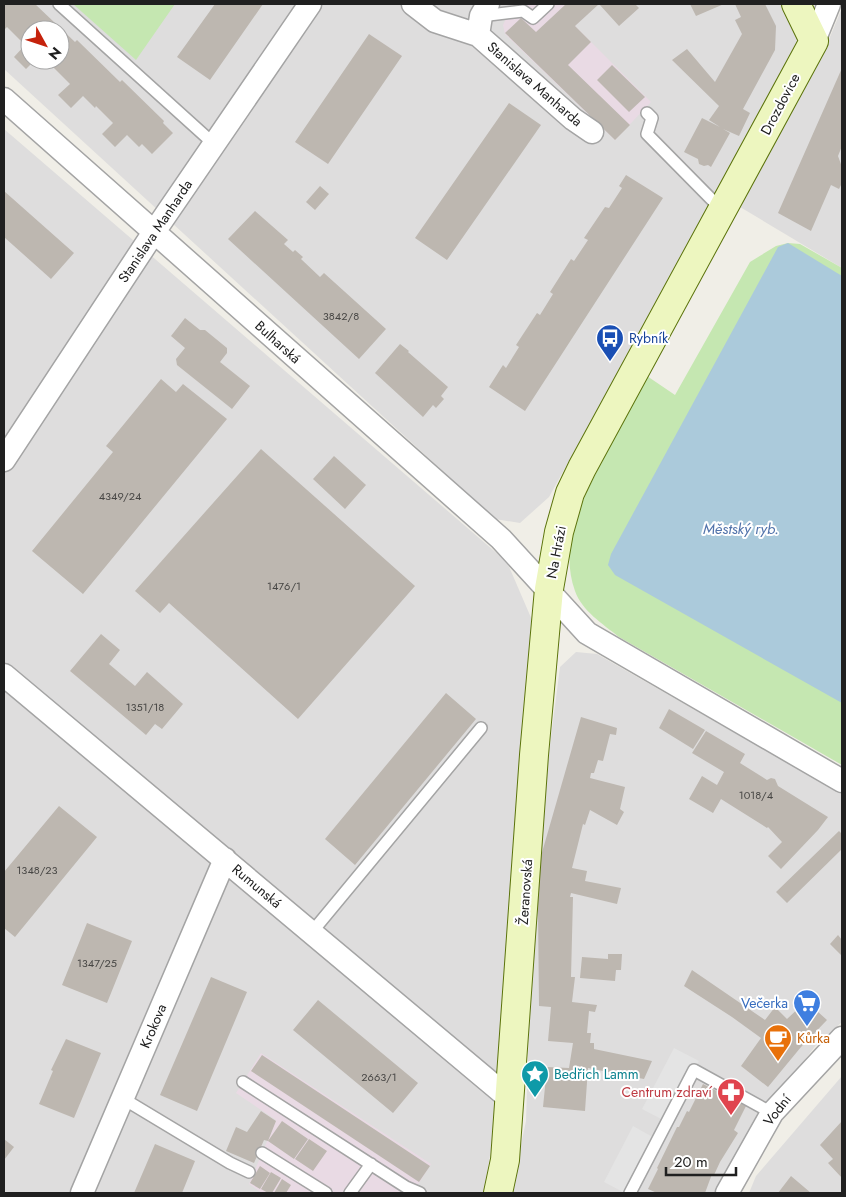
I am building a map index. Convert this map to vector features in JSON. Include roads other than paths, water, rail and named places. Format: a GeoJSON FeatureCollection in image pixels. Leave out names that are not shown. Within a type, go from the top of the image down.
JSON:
{"type":"FeatureCollection","features":[{"type":"Feature","properties":{"kind":"street","name":"Stanislava Manharda"},"geometry":{"type":"LineString","coordinates":[[4,460],[154,232],[310,4]]}},
{"type":"Feature","properties":{"kind":"street","name":"Stanislava Manharda"},"geometry":{"type":"LineString","coordinates":[[413,4],[435,21],[483,18],[573,119],[592,132]]}},
{"type":"Feature","properties":{"kind":"street"},"geometry":{"type":"LineString","coordinates":[[796,4],[814,41]]}},
{"type":"Feature","properties":{"kind":"street","name":"Drozdovice"},"geometry":{"type":"LineString","coordinates":[[724,206],[814,41],[829,4]]}},
{"type":"Feature","properties":{"kind":"street","name":"Bulharská"},"geometry":{"type":"LineString","coordinates":[[4,98],[501,539],[549,589]]}},
{"type":"Feature","properties":{"kind":"street","name":"Na Hrázi"},"geometry":{"type":"LineString","coordinates":[[724,206],[632,374],[570,493],[559,532],[549,589],[587,633],[842,781]]}},
{"type":"Feature","properties":{"kind":"street","name":"Žeranovská"},"geometry":{"type":"LineString","coordinates":[[498,1193],[505,1160],[534,755],[549,589]]}},
{"type":"Feature","properties":{"kind":"street","name":"Rumunská"},"geometry":{"type":"LineString","coordinates":[[4,675],[510,1099]]}},
{"type":"Feature","properties":{"kind":"street","name":"Krokova"},"geometry":{"type":"LineString","coordinates":[[82,1193],[225,859]]}},
{"type":"Feature","properties":{"kind":"street","name":"Vodní"},"geometry":{"type":"LineString","coordinates":[[727,1193],[772,1113],[842,1038]]}},
{"type":"Feature","properties":{"kind":"lane"},"geometry":{"type":"LineString","coordinates":[[59,4],[214,144]]}},
{"type":"Feature","properties":{"kind":"lane"},"geometry":{"type":"LineString","coordinates":[[483,18],[523,11],[533,18],[548,4]]}},
{"type":"Feature","properties":{"kind":"lane"},"geometry":{"type":"LineString","coordinates":[[647,113],[652,118],[647,134],[724,206]]}},
{"type":"Feature","properties":{"kind":"lane"},"geometry":{"type":"LineString","coordinates":[[312,932],[481,728]]}},
{"type":"Feature","properties":{"kind":"lane"},"geometry":{"type":"LineString","coordinates":[[632,1193],[630,1192],[694,1070],[772,1113]]}},
{"type":"Feature","properties":{"kind":"lane"},"geometry":{"type":"LineString","coordinates":[[243,1082],[406,1187],[420,1193]]}},
{"type":"Feature","properties":{"kind":"lane"},"geometry":{"type":"LineString","coordinates":[[122,1098],[230,1163],[249,1172]]}},
{"type":"Feature","properties":{"kind":"lane"},"geometry":{"type":"LineString","coordinates":[[262,1153],[326,1193]]}},
{"type":"Feature","properties":{"kind":"lane"},"geometry":{"type":"LineString","coordinates":[[350,1193],[371,1164]]}},
{"type":"Feature","properties":{"kind":"water","name":"Městský ryb."},"geometry":{"type":"Polygon","coordinates":[[[788,243],[842,276],[842,703],[615,575],[608,565],[611,554],[778,247],[788,243]]]}},
{"type":"Feature","properties":{"kind":"place","name":"Rybník"},"geometry":{"type":"Point","coordinates":[610,362]}},
{"type":"Feature","properties":{"kind":"place","name":"Večerka"},"geometry":{"type":"Point","coordinates":[807,1027]}},
{"type":"Feature","properties":{"kind":"place","name":"Kůrka"},"geometry":{"type":"Point","coordinates":[778,1062]}},
{"type":"Feature","properties":{"kind":"place","name":"Bedřich Lamm"},"geometry":{"type":"Point","coordinates":[535,1098]}},
{"type":"Feature","properties":{"kind":"place","name":"Centrum zdraví"},"geometry":{"type":"Point","coordinates":[731,1116]}}]}
